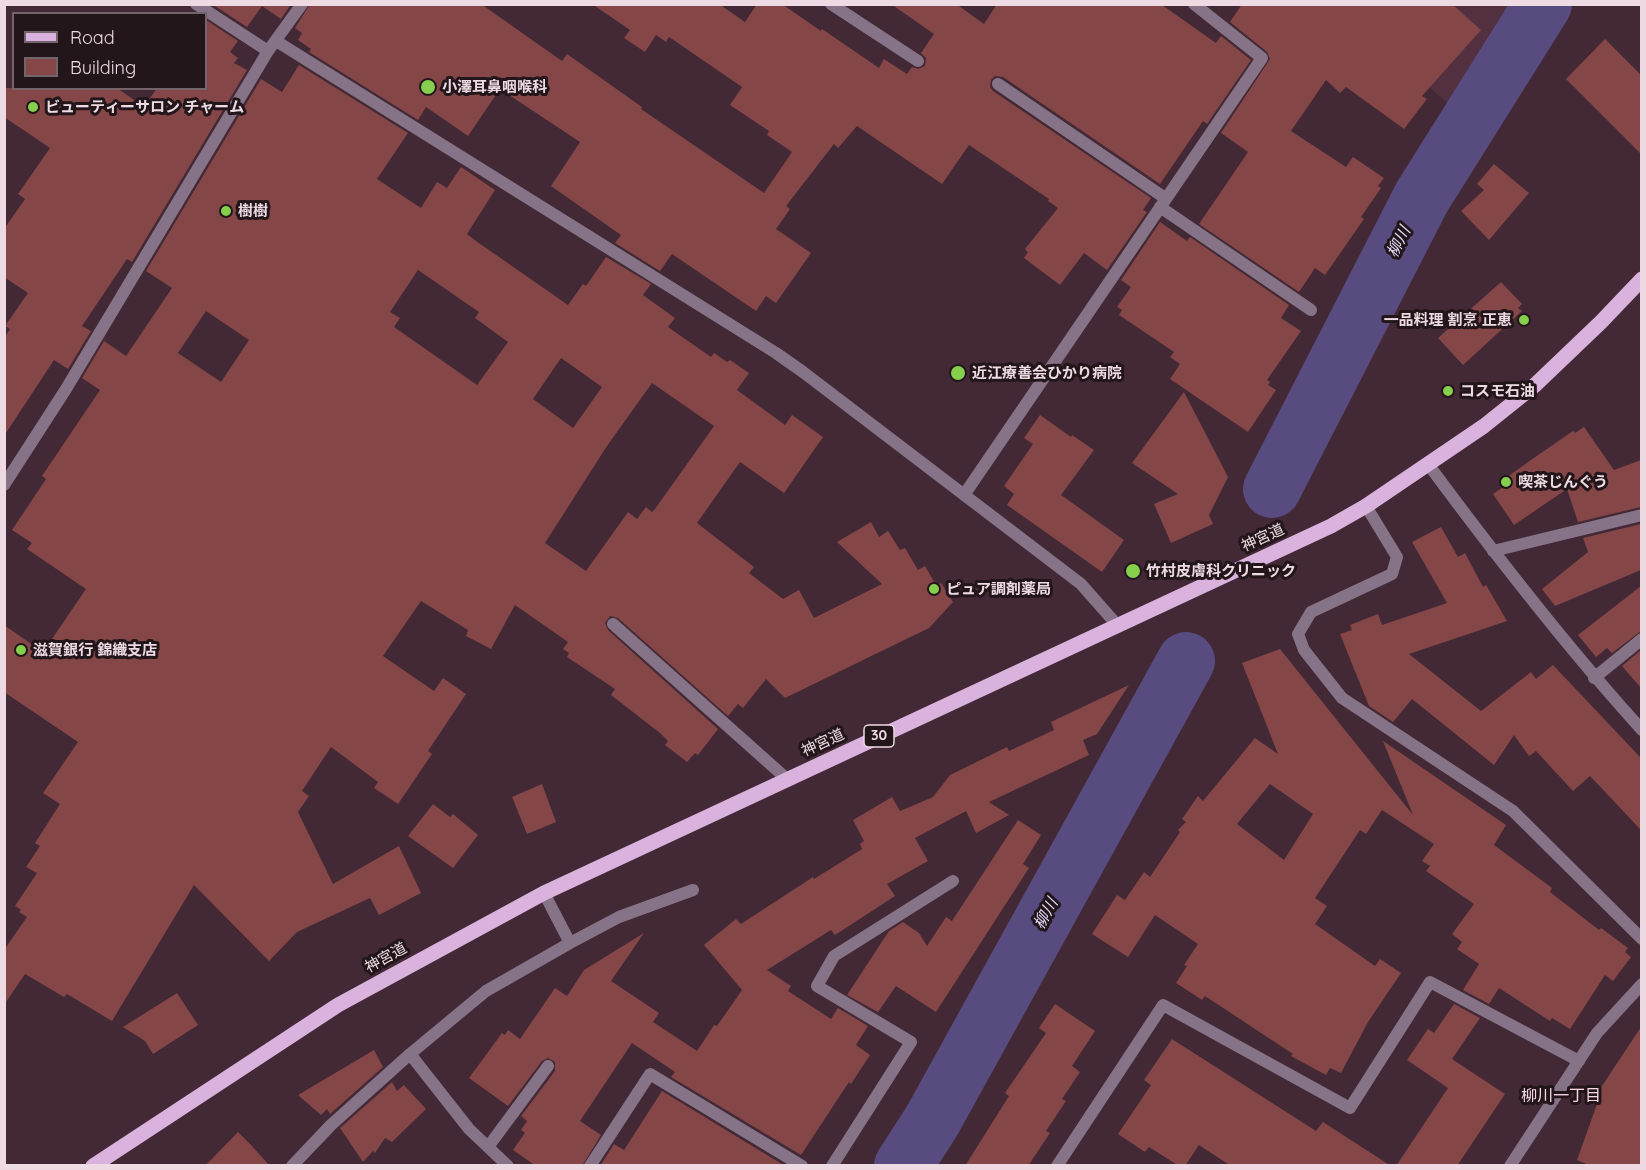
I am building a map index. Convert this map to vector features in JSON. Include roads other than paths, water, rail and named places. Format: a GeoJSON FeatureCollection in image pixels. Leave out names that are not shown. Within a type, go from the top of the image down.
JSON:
{"type":"FeatureCollection","features":[{"type":"Feature","properties":{"kind":"main road","name":"神宮道"},"geometry":{"type":"LineString","coordinates":[[93,1166],[338,1005],[544,893],[1331,526],[1366,506],[1484,426],[1534,386],[1601,322],[1641,279]]}},
{"type":"Feature","properties":{"kind":"street"},"geometry":{"type":"LineString","coordinates":[[196,4],[272,46],[776,352],[1081,584],[1118,626]]}},
{"type":"Feature","properties":{"kind":"street"},"geometry":{"type":"LineString","coordinates":[[4,486],[66,389],[272,46],[302,4]]}},
{"type":"Feature","properties":{"kind":"street"},"geometry":{"type":"LineString","coordinates":[[831,4],[918,61]]}},
{"type":"Feature","properties":{"kind":"street"},"geometry":{"type":"LineString","coordinates":[[964,495],[1262,57],[1194,4]]}},
{"type":"Feature","properties":{"kind":"street"},"geometry":{"type":"LineString","coordinates":[[998,84],[1311,310]]}},
{"type":"Feature","properties":{"kind":"street"},"geometry":{"type":"LineString","coordinates":[[1428,464],[1493,551],[1594,678],[1641,730]]}},
{"type":"Feature","properties":{"kind":"street"},"geometry":{"type":"LineString","coordinates":[[1366,506],[1396,557],[1392,574],[1311,612],[1298,634],[1304,650],[1342,698],[1513,811],[1641,939]]}},
{"type":"Feature","properties":{"kind":"street"},"geometry":{"type":"LineString","coordinates":[[1493,551],[1641,515]]}},
{"type":"Feature","properties":{"kind":"street"},"geometry":{"type":"LineString","coordinates":[[613,624],[787,779]]}},
{"type":"Feature","properties":{"kind":"street"},"geometry":{"type":"LineString","coordinates":[[1594,678],[1641,639]]}},
{"type":"Feature","properties":{"kind":"street"},"geometry":{"type":"LineString","coordinates":[[832,1166],[911,1042],[817,986],[834,956],[953,881]]}},
{"type":"Feature","properties":{"kind":"street"},"geometry":{"type":"LineString","coordinates":[[292,1166],[331,1125],[410,1054],[486,991],[619,916],[693,890]]}},
{"type":"Feature","properties":{"kind":"street"},"geometry":{"type":"LineString","coordinates":[[544,893],[570,943]]}},
{"type":"Feature","properties":{"kind":"street"},"geometry":{"type":"LineString","coordinates":[[1057,1166],[1163,1005],[1350,1108],[1430,982],[1579,1061]]}},
{"type":"Feature","properties":{"kind":"street"},"geometry":{"type":"LineString","coordinates":[[1510,1166],[1597,1033],[1641,984]]}},
{"type":"Feature","properties":{"kind":"street"},"geometry":{"type":"LineString","coordinates":[[410,1054],[469,1129],[508,1166]]}},
{"type":"Feature","properties":{"kind":"street"},"geometry":{"type":"LineString","coordinates":[[488,1147],[548,1066]]}},
{"type":"Feature","properties":{"kind":"street"},"geometry":{"type":"LineString","coordinates":[[590,1166],[650,1074],[802,1166]]}},
{"type":"Feature","properties":{"kind":"waterway","name":"柳川"},"geometry":{"type":"LineString","coordinates":[[1272,489],[1422,197],[1543,4]]}},
{"type":"Feature","properties":{"kind":"waterway","name":"柳川"},"geometry":{"type":"LineString","coordinates":[[903,1166],[932,1121],[1186,661]]}},
{"type":"Feature","properties":{"kind":"place","name":"小澤耳鼻咽喉科"},"geometry":{"type":"Point","coordinates":[428,87]}},
{"type":"Feature","properties":{"kind":"place","name":"ビューティーサロン チャーム"},"geometry":{"type":"Point","coordinates":[33,107]}},
{"type":"Feature","properties":{"kind":"place","name":"樹樹"},"geometry":{"type":"Point","coordinates":[226,211]}},
{"type":"Feature","properties":{"kind":"place","name":"一品料理 割烹 正恵"},"geometry":{"type":"Point","coordinates":[1524,320]}},
{"type":"Feature","properties":{"kind":"place","name":"近江療善会ひかり病院"},"geometry":{"type":"Point","coordinates":[958,373]}},
{"type":"Feature","properties":{"kind":"place","name":"コスモ石油"},"geometry":{"type":"Point","coordinates":[1448,391]}},
{"type":"Feature","properties":{"kind":"place","name":"喫茶じんぐう"},"geometry":{"type":"Point","coordinates":[1506,482]}},
{"type":"Feature","properties":{"kind":"place","name":"竹村皮膚科クリニック"},"geometry":{"type":"Point","coordinates":[1133,571]}},
{"type":"Feature","properties":{"kind":"place","name":"ピュア調剤薬局"},"geometry":{"type":"Point","coordinates":[934,589]}},
{"type":"Feature","properties":{"kind":"place","name":"滋賀銀行 錦織支店"},"geometry":{"type":"Point","coordinates":[21,650]}},
{"type":"Feature","properties":{"kind":"district","name":"柳川一丁目"},"geometry":{"type":"Point","coordinates":[1561,1096]}}]}
